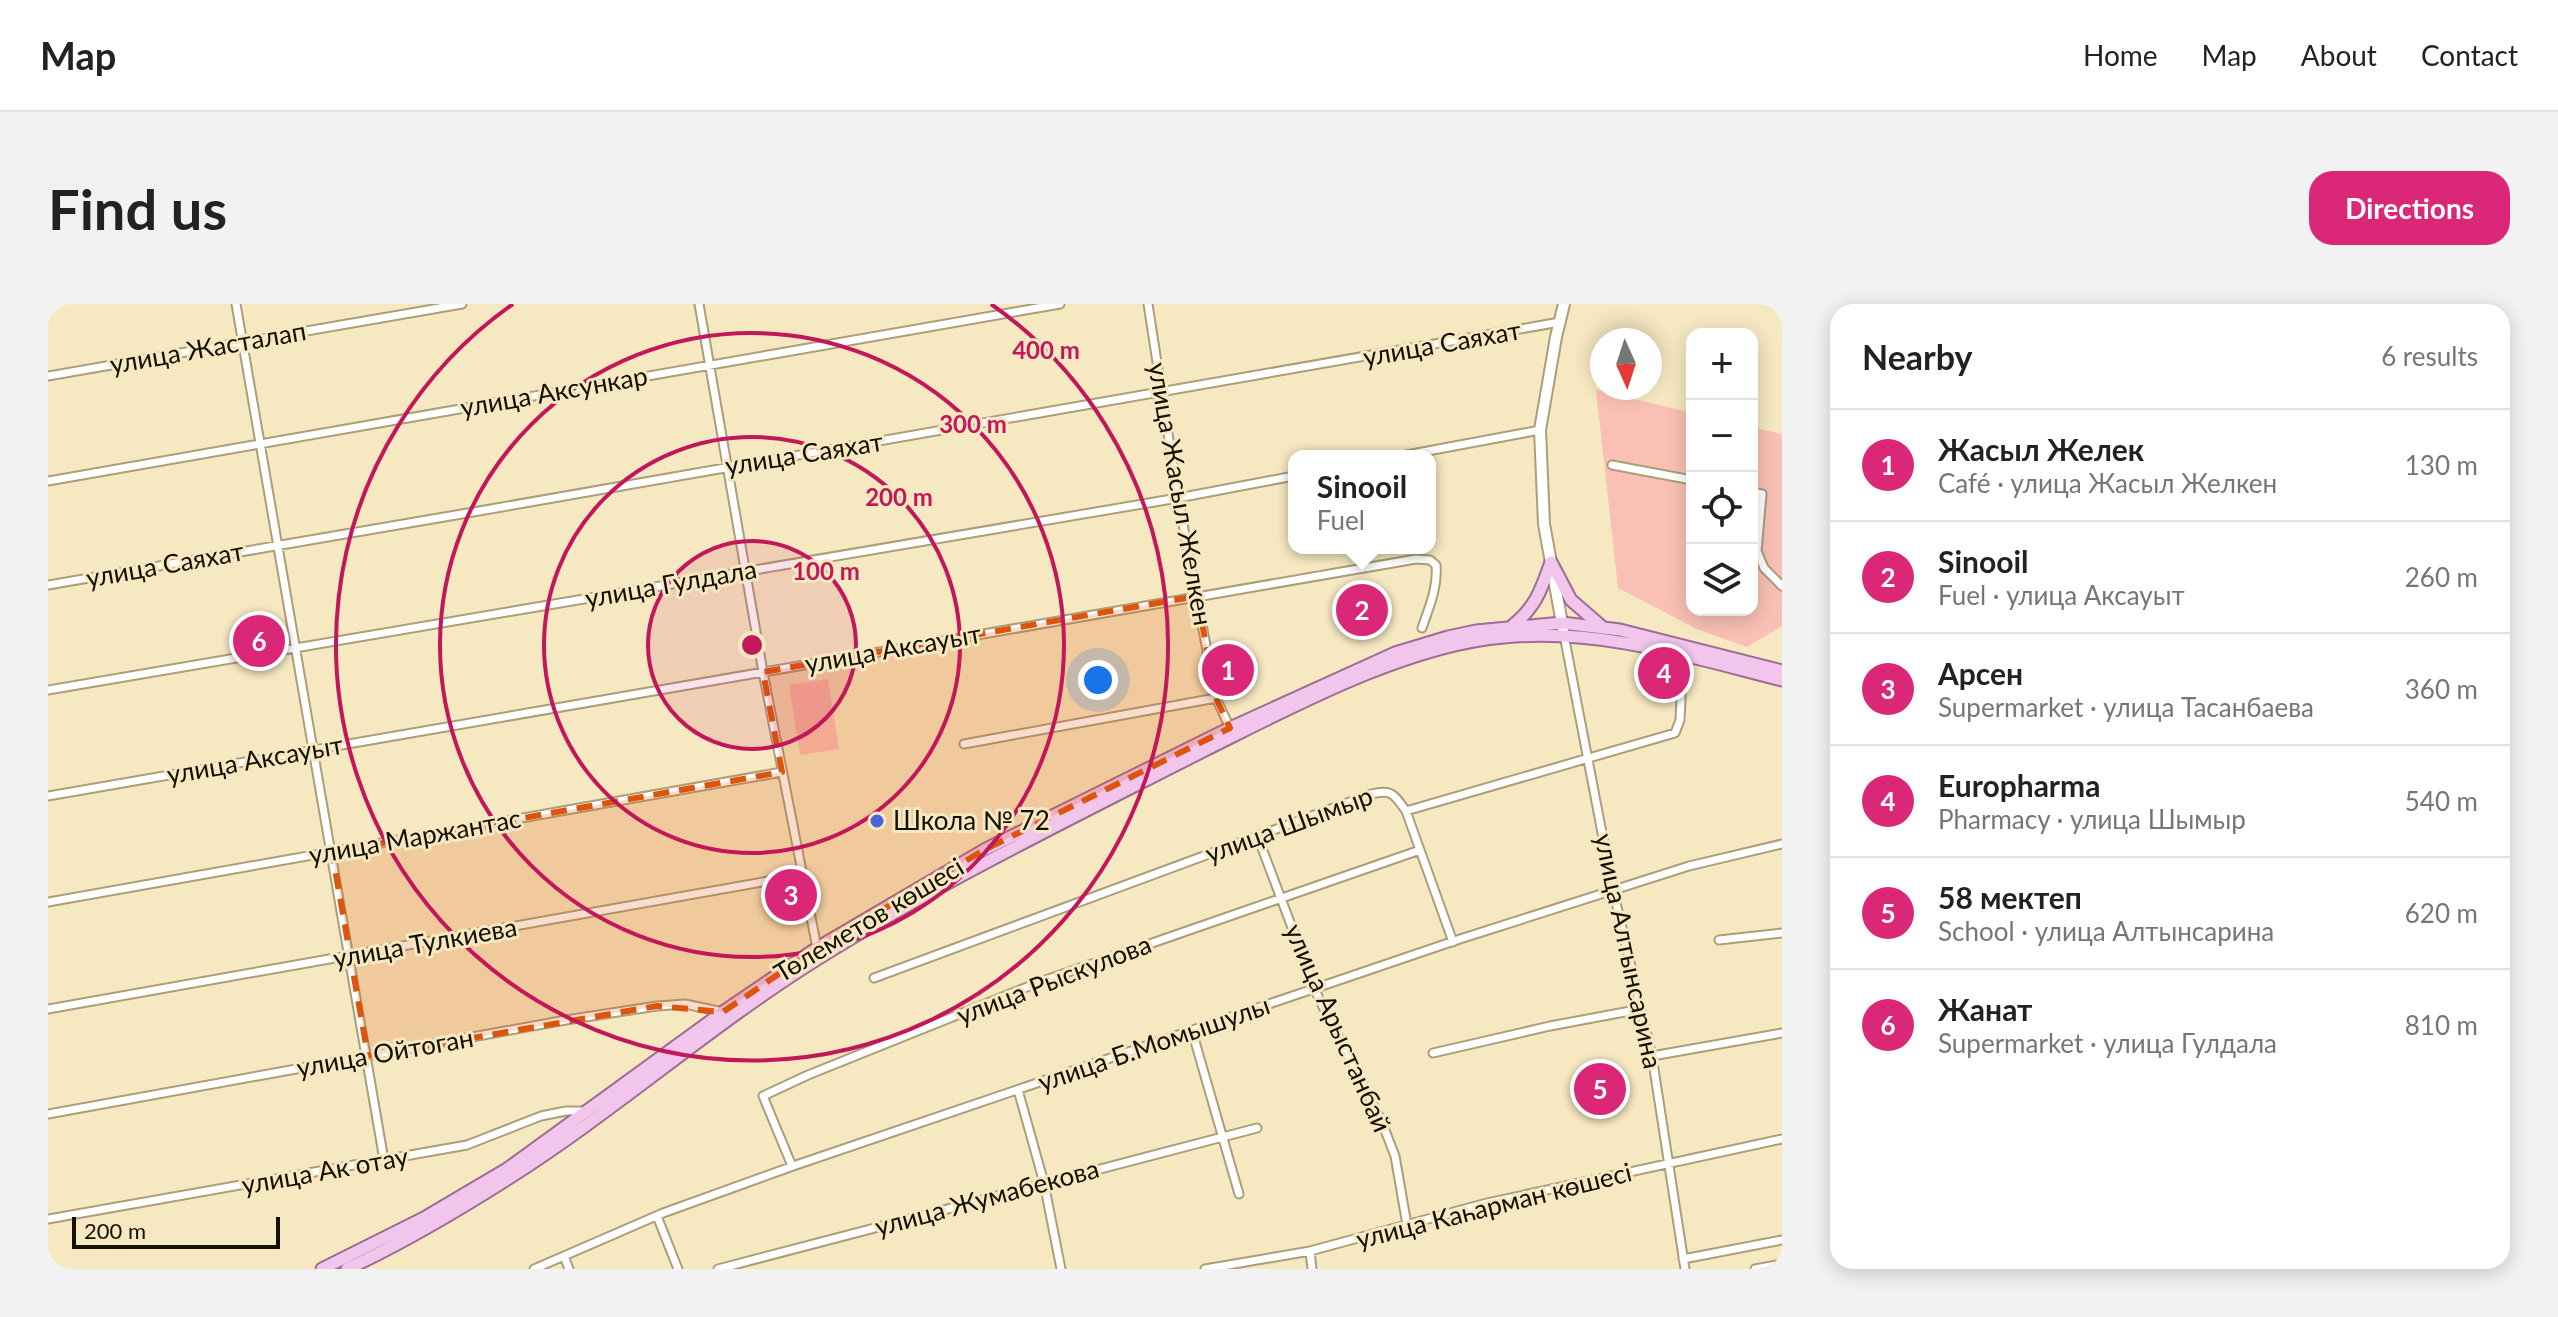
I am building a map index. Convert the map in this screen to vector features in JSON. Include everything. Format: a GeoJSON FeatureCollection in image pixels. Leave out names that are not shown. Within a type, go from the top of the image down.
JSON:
{"type":"FeatureCollection","features":[{"type":"Feature","properties":{"kind":"main road"},"geometry":{"type":"LineString","coordinates":[[1563,629],[1544,524],[1540,430],[1564,304]]}},
{"type":"Feature","properties":{"kind":"main road"},"geometry":{"type":"LineString","coordinates":[[1512,626],[1530,611],[1537,600],[1551,562]]}},
{"type":"Feature","properties":{"kind":"main road"},"geometry":{"type":"LineString","coordinates":[[1551,562],[1571,600],[1601,626]]}},
{"type":"Feature","properties":{"kind":"main road","name":"Төлеметов көшесі"},"geometry":{"type":"LineString","coordinates":[[347,1269],[429,1226],[511,1177],[723,1012],[817,948],[998,843],[1230,728],[1395,653],[1448,637],[1512,626],[1563,629],[1782,680]]}},
{"type":"Feature","properties":{"kind":"main road","name":"Төлеметов көшесі"},"geometry":{"type":"LineString","coordinates":[[322,1269],[391,1236],[480,1186],[819,957],[990,859],[1225,740],[1359,678],[1419,655],[1479,640],[1601,626],[1782,671]]}},
{"type":"Feature","properties":{"kind":"street"},"geometry":{"type":"LineString","coordinates":[[236,304],[384,1160]]}},
{"type":"Feature","properties":{"kind":"street","name":"улица Жасталап"},"geometry":{"type":"LineString","coordinates":[[48,376],[462,304]]}},
{"type":"Feature","properties":{"kind":"street"},"geometry":{"type":"LineString","coordinates":[[699,304],[763,672],[817,948]]}},
{"type":"Feature","properties":{"kind":"street","name":"улица Аксункар"},"geometry":{"type":"LineString","coordinates":[[48,481],[1060,304]]}},
{"type":"Feature","properties":{"kind":"street","name":"улица Жасыл Желкен"},"geometry":{"type":"LineString","coordinates":[[1148,304],[1178,498],[1216,698],[1230,728]]}},
{"type":"Feature","properties":{"kind":"street","name":"улица Саяхат"},"geometry":{"type":"LineString","coordinates":[[48,585],[1162,395],[1560,322]]}},
{"type":"Feature","properties":{"kind":"street"},"geometry":{"type":"LineString","coordinates":[[1433,450],[1540,430]]}},
{"type":"Feature","properties":{"kind":"street"},"geometry":{"type":"LineString","coordinates":[[1612,465],[1686,479]]}},
{"type":"Feature","properties":{"kind":"street","name":"улица Гулдала"},"geometry":{"type":"LineString","coordinates":[[48,690],[1288,477]]}},
{"type":"Feature","properties":{"kind":"street"},"geometry":{"type":"LineString","coordinates":[[1758,493],[1762,494],[1758,540]]}},
{"type":"Feature","properties":{"kind":"street"},"geometry":{"type":"LineString","coordinates":[[1758,544],[1764,568],[1782,586]]}},
{"type":"Feature","properties":{"kind":"street","name":"улица Аксауыт"},"geometry":{"type":"LineString","coordinates":[[48,796],[1416,559],[1430,560],[1436,565],[1437,585],[1422,628]]}},
{"type":"Feature","properties":{"kind":"street","name":"улица Алтынсарина"},"geometry":{"type":"LineString","coordinates":[[1563,629],[1613,890],[1652,1056],[1685,1269]]}},
{"type":"Feature","properties":{"kind":"street","name":"улица Шымыр"},"geometry":{"type":"LineString","coordinates":[[874,978],[1383,791],[1397,798],[1406,811],[1675,733],[1680,720],[1683,656]]}},
{"type":"Feature","properties":{"kind":"street"},"geometry":{"type":"LineString","coordinates":[[964,744],[1216,698]]}},
{"type":"Feature","properties":{"kind":"street","name":"улица Маржантас"},"geometry":{"type":"LineString","coordinates":[[48,902],[782,772]]}},
{"type":"Feature","properties":{"kind":"street"},"geometry":{"type":"LineString","coordinates":[[1406,811],[1453,942]]}},
{"type":"Feature","properties":{"kind":"street","name":"улица Арыстанбай"},"geometry":{"type":"LineString","coordinates":[[1257,835],[1316,989],[1336,1035],[1381,1120],[1395,1156],[1407,1225]]}},
{"type":"Feature","properties":{"kind":"street","name":"улица Б.Момышулы"},"geometry":{"type":"LineString","coordinates":[[534,1269],[657,1216],[792,1166],[1453,942],[1689,866],[1782,844]]}},
{"type":"Feature","properties":{"kind":"street","name":"улица Рыскулова"},"geometry":{"type":"LineString","coordinates":[[792,1166],[763,1096],[1037,983],[1420,850]]}},
{"type":"Feature","properties":{"kind":"street","name":"улица Тулкиева"},"geometry":{"type":"LineString","coordinates":[[48,1009],[802,875]]}},
{"type":"Feature","properties":{"kind":"street"},"geometry":{"type":"LineString","coordinates":[[1719,940],[1782,933]]}},
{"type":"Feature","properties":{"kind":"street","name":"улица Ойтоган"},"geometry":{"type":"LineString","coordinates":[[48,1114],[657,1006],[685,1004],[723,1012]]}},
{"type":"Feature","properties":{"kind":"street"},"geometry":{"type":"LineString","coordinates":[[1433,1053],[1641,1009]]}},
{"type":"Feature","properties":{"kind":"street"},"geometry":{"type":"LineString","coordinates":[[1192,1031],[1239,1194]]}},
{"type":"Feature","properties":{"kind":"street"},"geometry":{"type":"LineString","coordinates":[[1652,1056],[1782,1033]]}},
{"type":"Feature","properties":{"kind":"street"},"geometry":{"type":"LineString","coordinates":[[1018,1090],[1044,1183],[1061,1269]]}},
{"type":"Feature","properties":{"kind":"street","name":"улица Ак отау"},"geometry":{"type":"LineString","coordinates":[[48,1219],[467,1145],[541,1116],[566,1111],[590,1114]]}},
{"type":"Feature","properties":{"kind":"street","name":"улица Жумабекова"},"geometry":{"type":"LineString","coordinates":[[718,1269],[1257,1128]]}},
{"type":"Feature","properties":{"kind":"street","name":"улица Каһарман көшесі"},"geometry":{"type":"LineString","coordinates":[[1205,1269],[1310,1251],[1487,1203],[1782,1139]]}},
{"type":"Feature","properties":{"kind":"street"},"geometry":{"type":"LineString","coordinates":[[657,1216],[678,1269]]}},
{"type":"Feature","properties":{"kind":"street"},"geometry":{"type":"LineString","coordinates":[[1683,1259],[1782,1240]]}},
{"type":"Feature","properties":{"kind":"street"},"geometry":{"type":"LineString","coordinates":[[1310,1251],[1312,1269]]}},
{"type":"Feature","properties":{"kind":"street"},"geometry":{"type":"LineString","coordinates":[[564,1256],[569,1269]]}},
{"type":"Feature","properties":{"kind":"street"},"geometry":{"type":"LineString","coordinates":[[1755,1269],[1782,1264]]}},
{"type":"Feature","properties":{"kind":"highlighted area"},"geometry":{"type":"Polygon","coordinates":[[[1197,596],[1216,698],[1230,728],[986,849],[817,948],[723,1012],[657,1006],[368,1056],[332,852],[782,772],[763,672],[1197,596]]]}},
{"type":"Feature","properties":{"kind":"shaded area"},"geometry":{"type":"Polygon","coordinates":[[[1597,400],[1638,400],[1686,412],[1686,616],[1758,616],[1758,428],[1782,434],[1782,626],[1747,647],[1699,630],[1618,588],[1597,400]]]}},
{"type":"Feature","properties":{"kind":"shaded area"},"geometry":{"type":"Polygon","coordinates":[[[828,679],[839,749],[800,755],[789,685],[828,679]]]}},
{"type":"Feature","properties":{"kind":"place","name":"Sinooil"},"geometry":{"type":"Point","coordinates":[1362,610]}},
{"type":"Feature","properties":{"kind":"place","name":"Жанат"},"geometry":{"type":"Point","coordinates":[259,641]}},
{"type":"Feature","properties":{"kind":"place","name":"Жасыл Желек"},"geometry":{"type":"Point","coordinates":[1228,670]}},
{"type":"Feature","properties":{"kind":"place","name":"Europharma"},"geometry":{"type":"Point","coordinates":[1664,673]}},
{"type":"Feature","properties":{"kind":"place","name":"Школа № 72"},"geometry":{"type":"Point","coordinates":[877,821]}},
{"type":"Feature","properties":{"kind":"place","name":"Арсен"},"geometry":{"type":"Point","coordinates":[791,895]}},
{"type":"Feature","properties":{"kind":"place","name":"58 мектеп"},"geometry":{"type":"Point","coordinates":[1600,1089]}}]}
